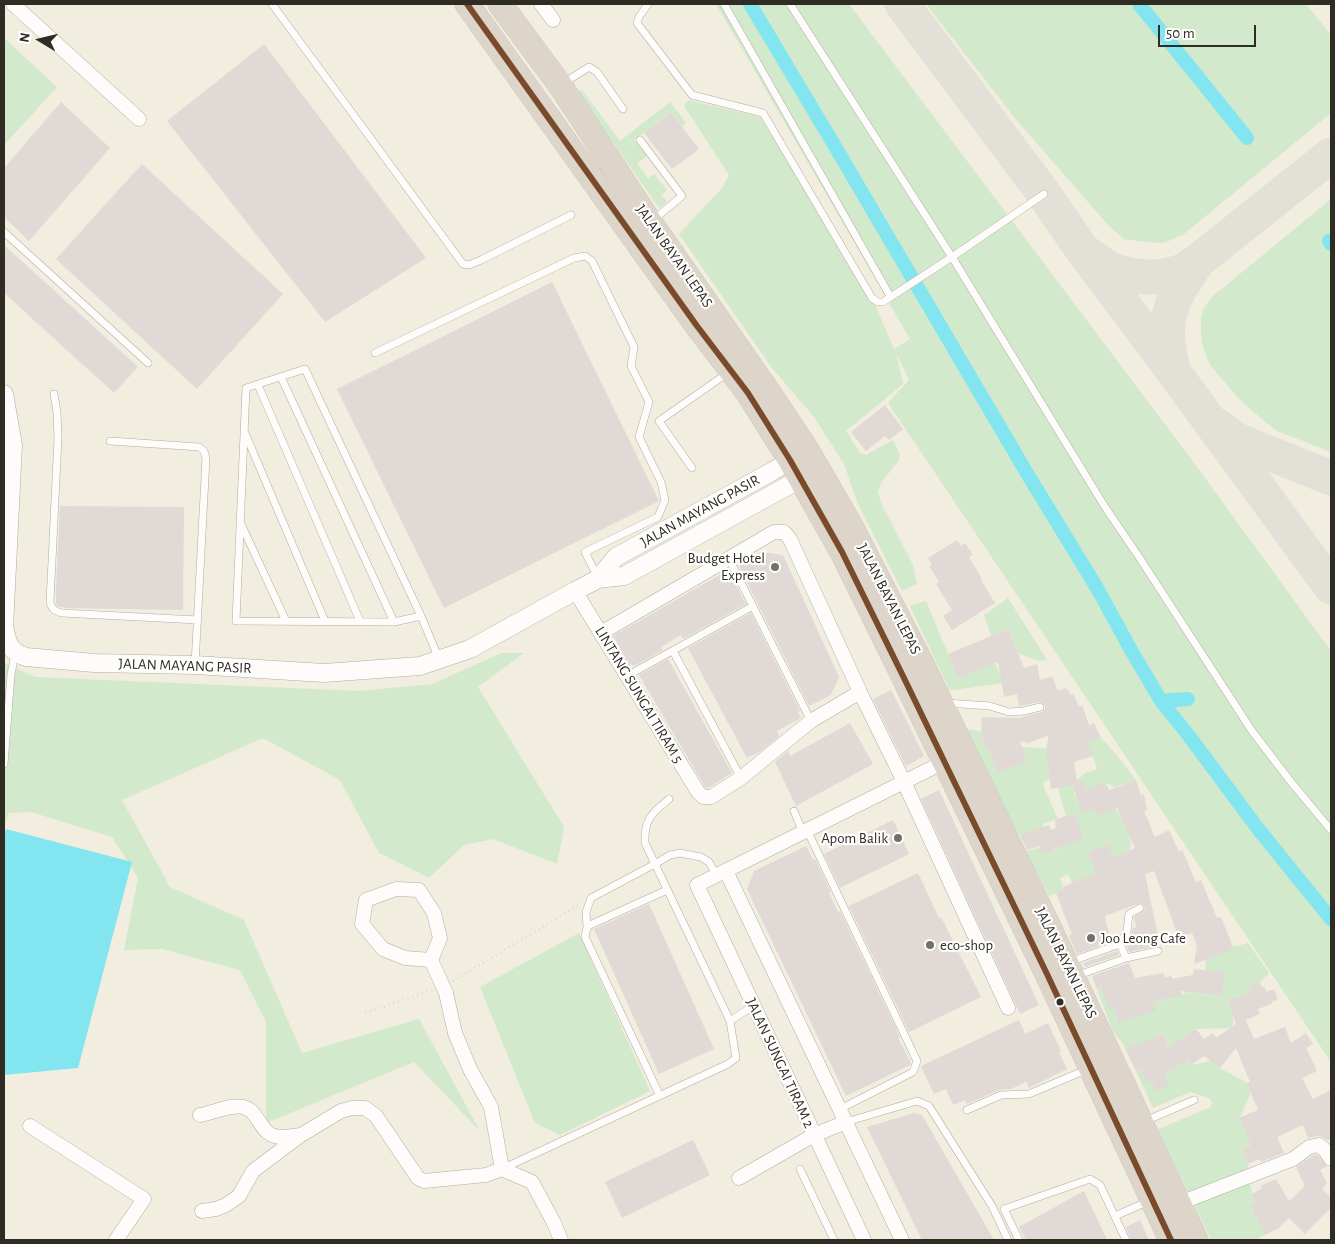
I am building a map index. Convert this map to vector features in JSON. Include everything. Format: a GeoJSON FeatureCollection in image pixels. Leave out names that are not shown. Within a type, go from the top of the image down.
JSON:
{"type":"FeatureCollection","features":[{"type":"Feature","properties":{"kind":"highway","name":"JALAN BAYAN LEPAS"},"geometry":{"type":"LineString","coordinates":[[467,4],[692,318],[852,526],[1069,970],[1196,1240]]}},
{"type":"Feature","properties":{"kind":"highway","name":"JALAN BAYAN LEPAS"},"geometry":{"type":"LineString","coordinates":[[500,4],[560,85],[650,222],[767,390],[804,465],[842,552],[1038,956],[1171,1240]]}},
{"type":"Feature","properties":{"kind":"highway"},"geometry":{"type":"LineString","coordinates":[[767,390],[809,436],[834,478],[852,526]]}},
{"type":"Feature","properties":{"kind":"street"},"geometry":{"type":"LineString","coordinates":[[13,4],[139,119]]}},
{"type":"Feature","properties":{"kind":"street"},"geometry":{"type":"LineString","coordinates":[[541,4],[553,20]]}},
{"type":"Feature","properties":{"kind":"street"},"geometry":{"type":"LineString","coordinates":[[4,394],[13,445],[4,627],[9,645],[16,654]]}},
{"type":"Feature","properties":{"kind":"street","name":"JALAN MAYANG PASIR"},"geometry":{"type":"LineString","coordinates":[[16,654],[26,657],[94,663],[195,665],[324,672],[420,666],[470,649],[598,579],[616,558],[804,465]]}},
{"type":"Feature","properties":{"kind":"street"},"geometry":{"type":"LineString","coordinates":[[601,633],[774,532],[784,532],[790,539],[1008,1008]]}},
{"type":"Feature","properties":{"kind":"street","name":"LINTANG SUNGAI TIRAM 5"},"geometry":{"type":"LineString","coordinates":[[575,591],[698,792],[703,797],[711,797],[741,778]]}},
{"type":"Feature","properties":{"kind":"street"},"geometry":{"type":"LineString","coordinates":[[741,778],[811,721],[860,692]]}},
{"type":"Feature","properties":{"kind":"street"},"geometry":{"type":"LineString","coordinates":[[902,1240],[840,1109],[722,874],[944,762]]}},
{"type":"Feature","properties":{"kind":"street","name":"JALAN SUNGAI TIRAM 2"},"geometry":{"type":"LineString","coordinates":[[722,874],[698,886],[863,1240]]}},
{"type":"Feature","properties":{"kind":"street"},"geometry":{"type":"LineString","coordinates":[[431,960],[405,958],[383,949],[362,924],[366,900],[396,889],[419,890],[434,913],[440,938],[431,960],[446,993],[455,1033],[470,1069],[491,1107],[502,1169]]}},
{"type":"Feature","properties":{"kind":"street"},"geometry":{"type":"LineString","coordinates":[[200,1115],[237,1106],[244,1107],[251,1110],[264,1130],[270,1134],[279,1137],[301,1135]]}},
{"type":"Feature","properties":{"kind":"street"},"geometry":{"type":"LineString","coordinates":[[202,1211],[226,1205],[239,1196],[254,1171],[301,1135],[341,1111],[352,1108],[365,1108],[376,1116],[418,1178],[424,1181],[486,1175],[502,1169],[532,1182],[561,1240]]}},
{"type":"Feature","properties":{"kind":"street"},"geometry":{"type":"LineString","coordinates":[[740,1178],[814,1135],[846,1122]]}},
{"type":"Feature","properties":{"kind":"street"},"geometry":{"type":"LineString","coordinates":[[30,1126],[144,1199],[116,1240]]}},
{"type":"Feature","properties":{"kind":"street"},"geometry":{"type":"LineString","coordinates":[[1180,1203],[1293,1159],[1309,1147],[1319,1145],[1331,1159]]}},
{"type":"Feature","properties":{"kind":"lane"},"geometry":{"type":"LineString","coordinates":[[272,4],[463,264],[469,265],[481,260],[572,215]]}},
{"type":"Feature","properties":{"kind":"lane"},"geometry":{"type":"LineString","coordinates":[[648,4],[639,17],[638,23],[692,95],[763,113],[872,298],[878,302],[883,302],[1044,194]]}},
{"type":"Feature","properties":{"kind":"lane"},"geometry":{"type":"LineString","coordinates":[[724,4],[890,296]]}},
{"type":"Feature","properties":{"kind":"lane"},"geometry":{"type":"LineString","coordinates":[[790,4],[952,257],[1105,506],[1252,731],[1331,830]]}},
{"type":"Feature","properties":{"kind":"lane"},"geometry":{"type":"LineString","coordinates":[[560,85],[589,67],[597,72],[622,109]]}},
{"type":"Feature","properties":{"kind":"lane"},"geometry":{"type":"LineString","coordinates":[[640,140],[682,196],[650,222]]}},
{"type":"Feature","properties":{"kind":"lane"},"geometry":{"type":"LineString","coordinates":[[4,232],[148,363]]}},
{"type":"Feature","properties":{"kind":"lane"},"geometry":{"type":"LineString","coordinates":[[374,353],[574,258],[585,256],[592,261],[634,347],[631,366],[649,402],[639,437],[662,482],[665,500],[658,517],[585,552],[598,579]]}},
{"type":"Feature","properties":{"kind":"lane"},"geometry":{"type":"LineString","coordinates":[[421,616],[394,622],[236,621],[246,388],[305,369],[421,616],[440,660]]}},
{"type":"Feature","properties":{"kind":"lane"},"geometry":{"type":"LineString","coordinates":[[692,468],[659,421],[731,370]]}},
{"type":"Feature","properties":{"kind":"lane"},"geometry":{"type":"LineString","coordinates":[[280,377],[394,622]]}},
{"type":"Feature","properties":{"kind":"lane"},"geometry":{"type":"LineString","coordinates":[[258,385],[360,622]]}},
{"type":"Feature","properties":{"kind":"lane"},"geometry":{"type":"LineString","coordinates":[[54,394],[58,438],[51,608],[62,613],[198,620]]}},
{"type":"Feature","properties":{"kind":"lane"},"geometry":{"type":"LineString","coordinates":[[244,429],[325,621]]}},
{"type":"Feature","properties":{"kind":"lane"},"geometry":{"type":"LineString","coordinates":[[110,441],[199,447],[204,450],[206,458],[195,665]]}},
{"type":"Feature","properties":{"kind":"lane"},"geometry":{"type":"LineString","coordinates":[[240,521],[286,621]]}},
{"type":"Feature","properties":{"kind":"lane"},"geometry":{"type":"LineString","coordinates":[[729,559],[811,721]]}},
{"type":"Feature","properties":{"kind":"lane"},"geometry":{"type":"LineString","coordinates":[[627,676],[753,606]]}},
{"type":"Feature","properties":{"kind":"lane"},"geometry":{"type":"LineString","coordinates":[[673,650],[741,778]]}},
{"type":"Feature","properties":{"kind":"lane"},"geometry":{"type":"LineString","coordinates":[[4,764],[11,674],[16,654]]}},
{"type":"Feature","properties":{"kind":"lane"},"geometry":{"type":"LineString","coordinates":[[940,703],[990,706],[1009,712],[1040,707]]}},
{"type":"Feature","properties":{"kind":"lane"},"geometry":{"type":"LineString","coordinates":[[502,1169],[728,1064],[736,1058],[730,1021],[645,843],[646,827],[650,817],[669,799]]}},
{"type":"Feature","properties":{"kind":"lane"},"geometry":{"type":"LineString","coordinates":[[794,811],[917,1061],[913,1072],[840,1109]]}},
{"type":"Feature","properties":{"kind":"lane"},"geometry":{"type":"LineString","coordinates":[[660,1096],[585,937],[587,927],[586,912],[591,898],[670,855],[680,853],[701,857],[722,874]]}},
{"type":"Feature","properties":{"kind":"lane"},"geometry":{"type":"LineString","coordinates":[[587,927],[667,890]]}},
{"type":"Feature","properties":{"kind":"lane"},"geometry":{"type":"LineString","coordinates":[[1069,970],[1120,944],[1127,932],[1130,914],[1140,908]]}},
{"type":"Feature","properties":{"kind":"lane"},"geometry":{"type":"LineString","coordinates":[[1120,944],[1126,958]]}},
{"type":"Feature","properties":{"kind":"lane"},"geometry":{"type":"LineString","coordinates":[[1069,970],[1158,951]]}},
{"type":"Feature","properties":{"kind":"lane"},"geometry":{"type":"LineString","coordinates":[[730,1021],[754,1006]]}},
{"type":"Feature","properties":{"kind":"lane"},"geometry":{"type":"LineString","coordinates":[[966,1110],[1001,1095],[1029,1094],[1090,1068]]}},
{"type":"Feature","properties":{"kind":"lane"},"geometry":{"type":"LineString","coordinates":[[1142,1122],[1194,1100]]}},
{"type":"Feature","properties":{"kind":"lane"},"geometry":{"type":"LineString","coordinates":[[846,1122],[917,1101],[929,1106],[992,1206],[1008,1240]]}},
{"type":"Feature","properties":{"kind":"lane"},"geometry":{"type":"LineString","coordinates":[[800,1169],[834,1240]]}},
{"type":"Feature","properties":{"kind":"lane"},"geometry":{"type":"LineString","coordinates":[[1019,1240],[1004,1209],[1090,1179],[1100,1185],[1126,1240]]}},
{"type":"Feature","properties":{"kind":"lane"},"geometry":{"type":"LineString","coordinates":[[1115,1216],[1152,1199]]}},
{"type":"Feature","properties":{"kind":"path"},"geometry":{"type":"LineString","coordinates":[[364,1013],[443,987],[591,898]]}},
{"type":"Feature","properties":{"kind":"green space"},"geometry":{"type":"Polygon","coordinates":[[[716,4],[849,4],[1194,463],[1331,651],[1331,1062],[888,403],[909,380],[896,352],[903,384],[846,431],[860,453],[866,455],[893,440],[900,454],[899,460],[881,483],[878,492],[881,503],[913,565],[917,584],[902,591],[858,504],[844,464],[814,417],[772,368],[679,234],[722,188],[729,175],[684,106],[688,100],[760,117],[872,298],[894,349],[910,339],[716,4]]]}},
{"type":"Feature","properties":{"kind":"green space"},"geometry":{"type":"Polygon","coordinates":[[[926,4],[1306,4],[1331,35],[1331,113],[1184,234],[1164,243],[1124,239],[1108,225],[1014,117],[926,4]]]}},
{"type":"Feature","properties":{"kind":"green space"},"geometry":{"type":"Polygon","coordinates":[[[4,38],[57,87],[4,145],[4,38]]]}},
{"type":"Feature","properties":{"kind":"green space"},"geometry":{"type":"Polygon","coordinates":[[[582,90],[620,141],[670,102],[686,123],[682,126],[671,112],[634,140],[647,156],[637,164],[648,178],[654,174],[667,190],[661,195],[667,202],[659,208],[577,91],[582,90]]]}},
{"type":"Feature","properties":{"kind":"green space"},"geometry":{"type":"Polygon","coordinates":[[[1331,199],[1331,452],[1277,431],[1239,399],[1210,365],[1203,348],[1201,318],[1204,308],[1213,296],[1331,199]]]}},
{"type":"Feature","properties":{"kind":"green space"},"geometry":{"type":"Polygon","coordinates":[[[1008,598],[1047,660],[1039,661],[1018,653],[1008,629],[991,636],[984,615],[1008,598]]]}},
{"type":"Feature","properties":{"kind":"green space"},"geometry":{"type":"Polygon","coordinates":[[[926,601],[958,678],[995,663],[1002,683],[954,690],[949,689],[910,606],[926,601]]]}},
{"type":"Feature","properties":{"kind":"green space"},"geometry":{"type":"Polygon","coordinates":[[[502,653],[524,653],[478,687],[564,827],[557,864],[493,839],[464,845],[429,878],[379,853],[340,780],[263,738],[122,800],[170,887],[244,920],[302,1053],[419,1019],[480,1131],[414,1062],[266,1123],[266,1022],[240,970],[162,949],[124,950],[138,878],[112,837],[31,812],[9,813],[4,827],[4,661],[35,677],[359,691],[432,684],[502,653]]]}},
{"type":"Feature","properties":{"kind":"green space"},"geometry":{"type":"Polygon","coordinates":[[[966,729],[985,732],[981,736],[998,773],[1027,761],[1022,747],[1050,749],[1050,753],[1047,755],[1050,779],[1043,782],[1058,819],[1043,824],[1044,827],[1020,835],[1017,833],[966,729]]]}},
{"type":"Feature","properties":{"kind":"green space"},"geometry":{"type":"Polygon","coordinates":[[[1101,738],[1136,780],[1115,787],[1105,783],[1086,790],[1083,781],[1076,784],[1078,791],[1074,792],[1080,810],[1089,807],[1091,810],[1094,809],[1098,815],[1116,808],[1130,838],[1131,848],[1114,857],[1108,844],[1088,853],[1093,866],[1115,867],[1073,886],[1068,874],[1060,878],[1064,890],[1049,896],[1025,851],[1040,848],[1042,854],[1066,845],[1073,813],[1066,816],[1058,788],[1053,751],[1076,780],[1087,772],[1096,770],[1097,768],[1087,741],[1101,738]]]}},
{"type":"Feature","properties":{"kind":"green space"},"geometry":{"type":"Polygon","coordinates":[[[579,933],[650,1091],[560,1135],[535,1123],[480,987],[579,933]]]}},
{"type":"Feature","properties":{"kind":"green space"},"geometry":{"type":"Polygon","coordinates":[[[1248,943],[1269,973],[1260,982],[1249,986],[1251,992],[1227,1001],[1233,1018],[1231,1028],[1196,1029],[1178,1041],[1191,1065],[1211,1061],[1247,1083],[1251,1093],[1239,1119],[1251,1146],[1242,1150],[1248,1164],[1252,1194],[1255,1202],[1250,1204],[1254,1214],[1259,1212],[1265,1235],[1256,1240],[1211,1240],[1158,1129],[1209,1108],[1212,1104],[1211,1100],[1190,1092],[1153,1108],[1136,1071],[1140,1069],[1148,1083],[1151,1082],[1157,1092],[1170,1084],[1164,1074],[1172,1070],[1160,1049],[1167,1046],[1163,1034],[1125,1049],[1123,1043],[1113,1032],[1097,989],[1110,985],[1118,1022],[1155,1010],[1152,996],[1160,1001],[1181,996],[1186,992],[1210,995],[1224,972],[1205,970],[1206,958],[1248,943]]]}},
{"type":"Feature","properties":{"kind":"water"},"geometry":{"type":"Polygon","coordinates":[[[6,829],[132,862],[78,1068],[4,1075],[4,836],[6,829]]]}},
{"type":"Feature","properties":{"kind":"building"},"geometry":{"type":"Polygon","coordinates":[[[264,44],[426,258],[325,322],[167,121],[264,44]]]}},
{"type":"Feature","properties":{"kind":"building"},"geometry":{"type":"Polygon","coordinates":[[[61,102],[110,148],[29,241],[4,217],[4,168],[61,102]]]}},
{"type":"Feature","properties":{"kind":"building"},"geometry":{"type":"Polygon","coordinates":[[[671,112],[699,149],[672,169],[644,133],[671,112]]]}},
{"type":"Feature","properties":{"kind":"building"},"geometry":{"type":"Polygon","coordinates":[[[142,164],[283,294],[197,389],[56,259],[142,164]]]}},
{"type":"Feature","properties":{"kind":"building"},"geometry":{"type":"Polygon","coordinates":[[[4,245],[138,367],[114,393],[4,293],[4,245]]]}},
{"type":"Feature","properties":{"kind":"building"},"geometry":{"type":"Polygon","coordinates":[[[552,282],[659,501],[444,608],[337,389],[552,282]]]}},
{"type":"Feature","properties":{"kind":"building"},"geometry":{"type":"Polygon","coordinates":[[[885,405],[903,429],[889,440],[885,436],[866,451],[851,432],[885,405]]]}},
{"type":"Feature","properties":{"kind":"building"},"geometry":{"type":"Polygon","coordinates":[[[60,506],[184,507],[183,610],[66,608],[57,606],[56,588],[60,506]]]}},
{"type":"Feature","properties":{"kind":"building"},"geometry":{"type":"Polygon","coordinates":[[[957,540],[961,546],[965,543],[973,555],[969,557],[995,603],[952,630],[943,616],[952,610],[936,584],[939,582],[929,566],[932,564],[928,558],[957,540]]]}},
{"type":"Feature","properties":{"kind":"building"},"geometry":{"type":"Polygon","coordinates":[[[761,552],[783,555],[839,677],[831,695],[809,706],[738,564],[761,552]]]}},
{"type":"Feature","properties":{"kind":"building"},"geometry":{"type":"Polygon","coordinates":[[[728,570],[746,604],[683,639],[681,635],[661,647],[663,650],[634,666],[630,665],[613,636],[728,570]]]}},
{"type":"Feature","properties":{"kind":"building"},"geometry":{"type":"Polygon","coordinates":[[[751,613],[800,711],[798,712],[801,718],[777,731],[779,736],[761,751],[747,758],[688,648],[751,613]]]}},
{"type":"Feature","properties":{"kind":"building"},"geometry":{"type":"Polygon","coordinates":[[[1008,629],[1024,668],[1037,664],[1040,680],[1052,676],[1058,691],[1066,688],[1071,695],[1073,694],[1079,707],[1082,705],[1089,725],[1094,723],[1101,738],[1087,741],[1093,756],[1074,762],[1077,783],[1084,781],[1086,790],[1105,782],[1109,790],[1136,780],[1141,795],[1144,794],[1147,810],[1144,811],[1155,837],[1169,830],[1179,852],[1182,850],[1196,882],[1201,880],[1217,918],[1221,917],[1233,947],[1229,949],[1230,951],[1194,964],[1197,946],[1192,933],[1179,938],[1154,871],[1145,874],[1158,936],[1150,939],[1152,947],[1129,952],[1126,944],[1133,941],[1131,935],[1133,928],[1136,927],[1134,917],[1145,910],[1144,905],[1140,903],[1105,916],[1105,921],[1113,941],[1077,954],[1069,936],[1072,934],[1056,893],[1064,890],[1063,887],[1096,873],[1088,853],[1108,844],[1114,857],[1135,848],[1119,814],[1118,807],[1098,816],[1094,809],[1081,813],[1073,785],[1051,789],[1046,749],[1049,735],[1028,743],[1020,741],[1027,761],[998,773],[981,734],[982,717],[1021,718],[1042,712],[1045,709],[1045,705],[1039,702],[1019,706],[1017,694],[1004,697],[998,662],[958,678],[948,654],[1008,629]]]}},
{"type":"Feature","properties":{"kind":"building"},"geometry":{"type":"Polygon","coordinates":[[[668,659],[732,773],[708,788],[705,787],[639,675],[668,659]]]}},
{"type":"Feature","properties":{"kind":"building"},"geometry":{"type":"Polygon","coordinates":[[[891,690],[924,756],[906,766],[873,699],[891,690]]]}},
{"type":"Feature","properties":{"kind":"building"},"geometry":{"type":"Polygon","coordinates":[[[850,723],[873,764],[796,806],[775,762],[788,751],[790,756],[850,723]]]}},
{"type":"Feature","properties":{"kind":"building"},"geometry":{"type":"Polygon","coordinates":[[[939,790],[1039,1005],[1020,1014],[921,799],[939,790]]]}},
{"type":"Feature","properties":{"kind":"building"},"geometry":{"type":"Polygon","coordinates":[[[1074,813],[1083,839],[1041,854],[1040,846],[1027,850],[1020,835],[1049,825],[1051,830],[1056,828],[1055,820],[1074,813]]]}},
{"type":"Feature","properties":{"kind":"building"},"geometry":{"type":"Polygon","coordinates":[[[893,820],[909,854],[840,888],[824,854],[893,820]]]}},
{"type":"Feature","properties":{"kind":"building"},"geometry":{"type":"Polygon","coordinates":[[[806,846],[813,859],[815,859],[831,892],[829,893],[838,912],[840,911],[911,1063],[846,1096],[747,889],[754,871],[806,846]]]}},
{"type":"Feature","properties":{"kind":"building"},"geometry":{"type":"Polygon","coordinates":[[[918,873],[939,918],[941,917],[981,997],[909,1032],[849,906],[918,873]]]}},
{"type":"Feature","properties":{"kind":"building"},"geometry":{"type":"Polygon","coordinates":[[[649,904],[714,1049],[659,1074],[594,929],[649,904]]]}},
{"type":"Feature","properties":{"kind":"building"},"geometry":{"type":"Polygon","coordinates":[[[1117,951],[1119,955],[1085,967],[1083,963],[1117,951]]]}},
{"type":"Feature","properties":{"kind":"building"},"geometry":{"type":"Polygon","coordinates":[[[1129,963],[1135,978],[1164,973],[1165,978],[1171,976],[1172,979],[1193,975],[1194,969],[1225,972],[1222,996],[1181,991],[1182,996],[1153,1002],[1156,1010],[1118,1023],[1114,1008],[1109,1010],[1101,987],[1097,989],[1092,976],[1129,963]]]}},
{"type":"Feature","properties":{"kind":"building"},"geometry":{"type":"Polygon","coordinates":[[[1260,982],[1262,988],[1264,987],[1267,992],[1274,989],[1278,999],[1271,1002],[1272,1004],[1258,1009],[1260,1014],[1246,1020],[1254,1039],[1285,1027],[1291,1043],[1306,1033],[1313,1044],[1306,1048],[1317,1071],[1302,1078],[1313,1099],[1331,1090],[1331,1139],[1327,1140],[1318,1136],[1308,1138],[1303,1125],[1277,1137],[1284,1153],[1261,1162],[1259,1159],[1248,1164],[1242,1150],[1251,1146],[1239,1118],[1258,1110],[1247,1083],[1250,1082],[1236,1048],[1220,1068],[1204,1056],[1191,1065],[1188,1060],[1164,1074],[1170,1084],[1157,1092],[1151,1082],[1148,1084],[1140,1069],[1136,1071],[1125,1049],[1163,1034],[1168,1048],[1196,1029],[1204,1039],[1213,1033],[1216,1038],[1236,1024],[1227,1001],[1251,992],[1249,986],[1260,982]]]}},
{"type":"Feature","properties":{"kind":"building"},"geometry":{"type":"Polygon","coordinates":[[[1019,1020],[1025,1034],[1048,1023],[1067,1069],[1029,1088],[1026,1082],[1011,1089],[999,1090],[967,1104],[965,1100],[953,1105],[946,1089],[934,1094],[921,1066],[1019,1020]]]}},
{"type":"Feature","properties":{"kind":"building"},"geometry":{"type":"Polygon","coordinates":[[[914,1113],[922,1115],[994,1240],[922,1240],[867,1127],[914,1113]]]}},
{"type":"Feature","properties":{"kind":"building"},"geometry":{"type":"Polygon","coordinates":[[[693,1140],[710,1175],[622,1218],[605,1182],[693,1140]]]}},
{"type":"Feature","properties":{"kind":"building"},"geometry":{"type":"Polygon","coordinates":[[[1317,1154],[1327,1166],[1320,1170],[1327,1183],[1322,1189],[1331,1198],[1331,1208],[1305,1234],[1289,1218],[1279,1228],[1265,1235],[1250,1204],[1255,1202],[1252,1194],[1262,1188],[1260,1186],[1276,1179],[1289,1201],[1305,1186],[1296,1167],[1317,1154]]]}},
{"type":"Feature","properties":{"kind":"building"},"geometry":{"type":"Polygon","coordinates":[[[1084,1191],[1107,1240],[1026,1240],[1019,1227],[1084,1191]]]}},
{"type":"Feature","properties":{"kind":"building"},"geometry":{"type":"Polygon","coordinates":[[[1140,1220],[1149,1240],[1131,1240],[1126,1227],[1140,1220]]]}},
{"type":"Feature","properties":{"kind":"waterway"},"geometry":{"type":"LineString","coordinates":[[750,4],[1028,475],[1097,588],[1161,701],[1259,830],[1331,919]]}},
{"type":"Feature","properties":{"kind":"waterway"},"geometry":{"type":"LineString","coordinates":[[1139,4],[1247,138]]}},
{"type":"Feature","properties":{"kind":"waterway"},"geometry":{"type":"LineString","coordinates":[[1161,701],[1188,699]]}},
{"type":"Feature","properties":{"kind":"taxiway"},"geometry":{"type":"LineString","coordinates":[[902,4],[1044,194],[1083,251],[1331,587]]}},
{"type":"Feature","properties":{"kind":"taxiway"},"geometry":{"type":"LineString","coordinates":[[1198,261],[1331,155]]}},
{"type":"Feature","properties":{"kind":"taxiway"},"geometry":{"type":"LineString","coordinates":[[1088,254],[1115,271],[1146,277],[1177,273],[1198,261],[1180,288],[1170,312],[1167,337],[1173,369]]}},
{"type":"Feature","properties":{"kind":"taxiway"},"geometry":{"type":"LineString","coordinates":[[1218,426],[1237,440],[1331,478]]}},
{"type":"Feature","properties":{"kind":"transit line"},"geometry":{"type":"LineString","coordinates":[[467,4],[697,326],[748,393],[790,460],[842,552],[903,676],[1047,974],[1171,1240]]}},
{"type":"Feature","properties":{"kind":"place","name":"Budget Hotel Express"},"geometry":{"type":"Point","coordinates":[775,567]}},
{"type":"Feature","properties":{"kind":"place","name":"Apom Balik"},"geometry":{"type":"Point","coordinates":[898,838]}},
{"type":"Feature","properties":{"kind":"place","name":"Joo Leong Cafe"},"geometry":{"type":"Point","coordinates":[1091,938]}},
{"type":"Feature","properties":{"kind":"place","name":"eco-shop"},"geometry":{"type":"Point","coordinates":[930,945]}}]}
